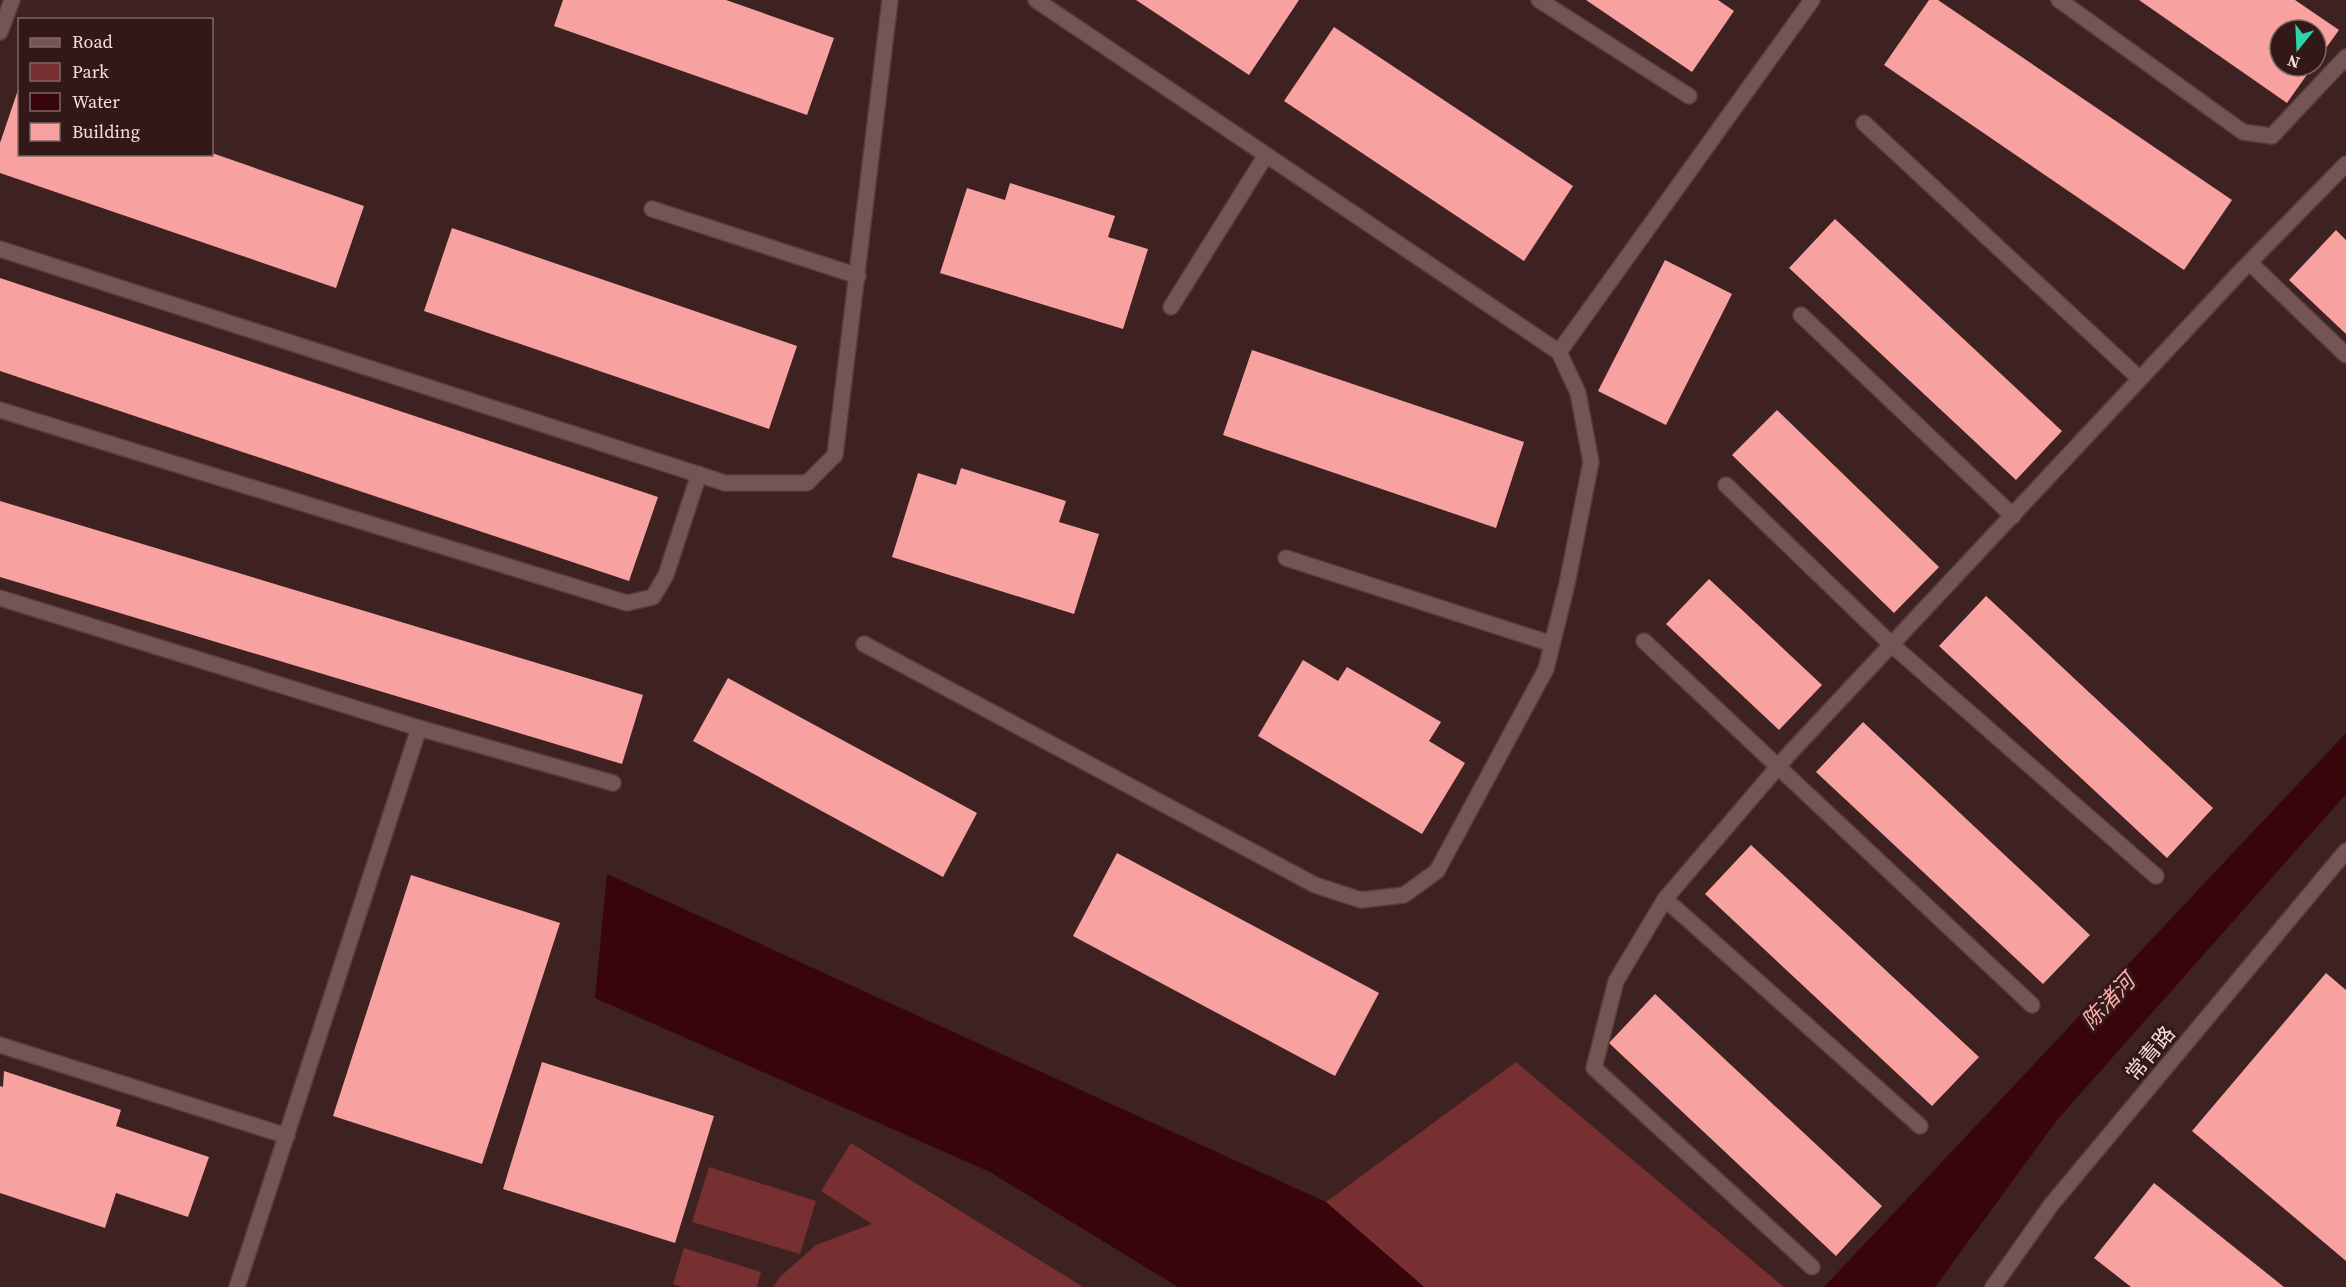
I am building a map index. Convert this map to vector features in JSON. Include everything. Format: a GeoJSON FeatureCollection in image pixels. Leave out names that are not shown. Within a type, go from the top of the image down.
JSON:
{"type":"FeatureCollection","features":[{"type":"Feature","properties":{"kind":"street"},"geometry":{"type":"LineString","coordinates":[[0,32],[12,0]]}},
{"type":"Feature","properties":{"kind":"street"},"geometry":{"type":"LineString","coordinates":[[0,249],[724,483],[807,483],[835,455],[891,0]]}},
{"type":"Feature","properties":{"kind":"street"},"geometry":{"type":"LineString","coordinates":[[864,644],[1315,885],[1361,900],[1404,895],[1437,871],[1545,669],[1552,644],[1567,584],[1591,462],[1578,393],[1559,352],[1036,0]]}},
{"type":"Feature","properties":{"kind":"street"},"geometry":{"type":"LineString","coordinates":[[1539,0],[1689,96]]}},
{"type":"Feature","properties":{"kind":"street"},"geometry":{"type":"LineString","coordinates":[[1559,352],[1812,0]]}},
{"type":"Feature","properties":{"kind":"street"},"geometry":{"type":"LineString","coordinates":[[2059,0],[2243,132],[2272,136],[2346,57]]}},
{"type":"Feature","properties":{"kind":"street"},"geometry":{"type":"LineString","coordinates":[[1864,123],[2140,379]]}},
{"type":"Feature","properties":{"kind":"street"},"geometry":{"type":"LineString","coordinates":[[1171,307],[1266,155]]}},
{"type":"Feature","properties":{"kind":"street"},"geometry":{"type":"LineString","coordinates":[[1812,1267],[1594,1068],[1616,981],[1665,899],[1778,768],[2140,379],[2346,164]]}},
{"type":"Feature","properties":{"kind":"street"},"geometry":{"type":"LineString","coordinates":[[652,209],[858,276]]}},
{"type":"Feature","properties":{"kind":"street"},"geometry":{"type":"LineString","coordinates":[[2250,263],[2346,355]]}},
{"type":"Feature","properties":{"kind":"street"},"geometry":{"type":"LineString","coordinates":[[1801,315],[2013,516]]}},
{"type":"Feature","properties":{"kind":"street"},"geometry":{"type":"LineString","coordinates":[[0,410],[627,603],[652,597],[666,575],[699,474]]}},
{"type":"Feature","properties":{"kind":"street"},"geometry":{"type":"LineString","coordinates":[[1726,484],[1892,645],[2156,876]]}},
{"type":"Feature","properties":{"kind":"street"},"geometry":{"type":"LineString","coordinates":[[1286,558],[1552,644]]}},
{"type":"Feature","properties":{"kind":"street"},"geometry":{"type":"LineString","coordinates":[[0,600],[418,728],[613,783]]}},
{"type":"Feature","properties":{"kind":"street"},"geometry":{"type":"LineString","coordinates":[[1644,641],[2032,1005]]}},
{"type":"Feature","properties":{"kind":"street"},"geometry":{"type":"LineString","coordinates":[[237,1287],[418,728]]}},
{"type":"Feature","properties":{"kind":"street","name":"常青路"},"geometry":{"type":"LineString","coordinates":[[1993,1287],[2051,1205],[2346,851]]}},
{"type":"Feature","properties":{"kind":"street"},"geometry":{"type":"LineString","coordinates":[[1665,899],[1920,1126]]}},
{"type":"Feature","properties":{"kind":"street"},"geometry":{"type":"LineString","coordinates":[[0,1045],[287,1136]]}},
{"type":"Feature","properties":{"kind":"green space"},"geometry":{"type":"Polygon","coordinates":[[[1516,1062],[1784,1287],[1424,1287],[1326,1202],[1516,1062]]]}},
{"type":"Feature","properties":{"kind":"green space"},"geometry":{"type":"Polygon","coordinates":[[[851,1143],[1083,1287],[773,1287],[781,1276],[816,1245],[872,1224],[821,1191],[851,1143]]]}},
{"type":"Feature","properties":{"kind":"green space"},"geometry":{"type":"Polygon","coordinates":[[[709,1167],[816,1201],[800,1254],[692,1222],[709,1167]]]}},
{"type":"Feature","properties":{"kind":"green space"},"geometry":{"type":"Polygon","coordinates":[[[684,1248],[761,1272],[757,1287],[683,1287],[673,1284],[684,1248]]]}},
{"type":"Feature","properties":{"kind":"water","name":"陈渚河"},"geometry":{"type":"Polygon","coordinates":[[[2346,733],[2346,794],[2057,1120],[1935,1287],[1824,1287],[2346,733]]]}},
{"type":"Feature","properties":{"kind":"water"},"geometry":{"type":"Polygon","coordinates":[[[607,874],[1326,1202],[1424,1287],[1178,1287],[990,1172],[595,998],[607,874]]]}},
{"type":"Feature","properties":{"kind":"building"},"geometry":{"type":"Polygon","coordinates":[[[563,0],[726,0],[834,38],[807,115],[554,26],[563,0]]]}},
{"type":"Feature","properties":{"kind":"building"},"geometry":{"type":"Polygon","coordinates":[[[1136,0],[1299,0],[1249,75],[1136,0]]]}},
{"type":"Feature","properties":{"kind":"building"},"geometry":{"type":"Polygon","coordinates":[[[1586,0],[1718,0],[1734,11],[1692,72],[1586,0]]]}},
{"type":"Feature","properties":{"kind":"building"},"geometry":{"type":"Polygon","coordinates":[[[1929,0],[1938,0],[2232,200],[2184,270],[1884,65],[1929,0]]]}},
{"type":"Feature","properties":{"kind":"building"},"geometry":{"type":"Polygon","coordinates":[[[2139,0],[2295,0],[2321,18],[2268,18],[2268,78],[2305,78],[2287,103],[2139,0]]]}},
{"type":"Feature","properties":{"kind":"building"},"geometry":{"type":"Polygon","coordinates":[[[2328,22],[2339,30],[2328,45],[2328,22]]]}},
{"type":"Feature","properties":{"kind":"building"},"geometry":{"type":"Polygon","coordinates":[[[1334,27],[1573,186],[1524,261],[1284,101],[1334,27]]]}},
{"type":"Feature","properties":{"kind":"building"},"geometry":{"type":"Polygon","coordinates":[[[18,90],[18,156],[213,156],[213,153],[364,206],[336,288],[0,173],[0,143],[18,90]]]}},
{"type":"Feature","properties":{"kind":"building"},"geometry":{"type":"Polygon","coordinates":[[[1010,183],[1115,216],[1108,237],[1148,249],[1123,329],[940,273],[967,188],[1005,200],[1010,183]]]}},
{"type":"Feature","properties":{"kind":"building"},"geometry":{"type":"Polygon","coordinates":[[[1835,219],[2062,431],[2016,480],[1789,268],[1835,219]]]}},
{"type":"Feature","properties":{"kind":"building"},"geometry":{"type":"Polygon","coordinates":[[[452,228],[797,346],[769,429],[424,311],[452,228]]]}},
{"type":"Feature","properties":{"kind":"building"},"geometry":{"type":"Polygon","coordinates":[[[2336,230],[2346,240],[2346,334],[2289,280],[2336,230]]]}},
{"type":"Feature","properties":{"kind":"building"},"geometry":{"type":"Polygon","coordinates":[[[1665,260],[1732,294],[1666,425],[1598,391],[1665,260]]]}},
{"type":"Feature","properties":{"kind":"building"},"geometry":{"type":"Polygon","coordinates":[[[0,278],[658,497],[629,581],[0,371],[0,278]]]}},
{"type":"Feature","properties":{"kind":"building"},"geometry":{"type":"Polygon","coordinates":[[[1252,350],[1524,442],[1496,528],[1223,435],[1252,350]]]}},
{"type":"Feature","properties":{"kind":"building"},"geometry":{"type":"Polygon","coordinates":[[[1777,410],[1939,567],[1894,613],[1732,455],[1777,410]]]}},
{"type":"Feature","properties":{"kind":"building"},"geometry":{"type":"Polygon","coordinates":[[[961,468],[1066,501],[1059,522],[1099,534],[1074,614],[892,557],[918,473],[956,485],[961,468]]]}},
{"type":"Feature","properties":{"kind":"building"},"geometry":{"type":"Polygon","coordinates":[[[0,501],[643,695],[622,764],[0,577],[0,501]]]}},
{"type":"Feature","properties":{"kind":"building"},"geometry":{"type":"Polygon","coordinates":[[[1709,579],[1822,685],[1779,730],[1666,624],[1709,579]]]}},
{"type":"Feature","properties":{"kind":"building"},"geometry":{"type":"Polygon","coordinates":[[[1986,596],[2213,808],[2167,858],[1939,646],[1986,596]]]}},
{"type":"Feature","properties":{"kind":"building"},"geometry":{"type":"Polygon","coordinates":[[[1303,660],[1338,681],[1347,667],[1441,722],[1429,741],[1465,763],[1422,834],[1258,736],[1303,660]]]}},
{"type":"Feature","properties":{"kind":"building"},"geometry":{"type":"Polygon","coordinates":[[[728,678],[977,813],[943,877],[693,741],[728,678]]]}},
{"type":"Feature","properties":{"kind":"building"},"geometry":{"type":"Polygon","coordinates":[[[1863,722],[2090,935],[2043,984],[1816,772],[1863,722]]]}},
{"type":"Feature","properties":{"kind":"building"},"geometry":{"type":"Polygon","coordinates":[[[1751,845],[1979,1057],[1932,1106],[1705,894],[1751,845]]]}},
{"type":"Feature","properties":{"kind":"building"},"geometry":{"type":"Polygon","coordinates":[[[1117,853],[1379,993],[1335,1076],[1073,936],[1117,853]]]}},
{"type":"Feature","properties":{"kind":"building"},"geometry":{"type":"Polygon","coordinates":[[[411,875],[560,923],[482,1164],[333,1116],[411,875]]]}},
{"type":"Feature","properties":{"kind":"building"},"geometry":{"type":"Polygon","coordinates":[[[2326,973],[2346,990],[2346,1261],[2192,1131],[2326,973]]]}},
{"type":"Feature","properties":{"kind":"building"},"geometry":{"type":"Polygon","coordinates":[[[1655,994],[1882,1206],[1836,1256],[1609,1043],[1655,994]]]}},
{"type":"Feature","properties":{"kind":"building"},"geometry":{"type":"Polygon","coordinates":[[[542,1062],[714,1116],[675,1243],[503,1189],[542,1062]]]}},
{"type":"Feature","properties":{"kind":"building"},"geometry":{"type":"Polygon","coordinates":[[[4,1071],[121,1110],[116,1126],[209,1157],[188,1217],[116,1193],[105,1228],[0,1193],[0,1086],[3,1087],[4,1071]]]}},
{"type":"Feature","properties":{"kind":"building"},"geometry":{"type":"Polygon","coordinates":[[[2154,1183],[2284,1287],[2131,1287],[2094,1258],[2154,1183]]]}}]}
